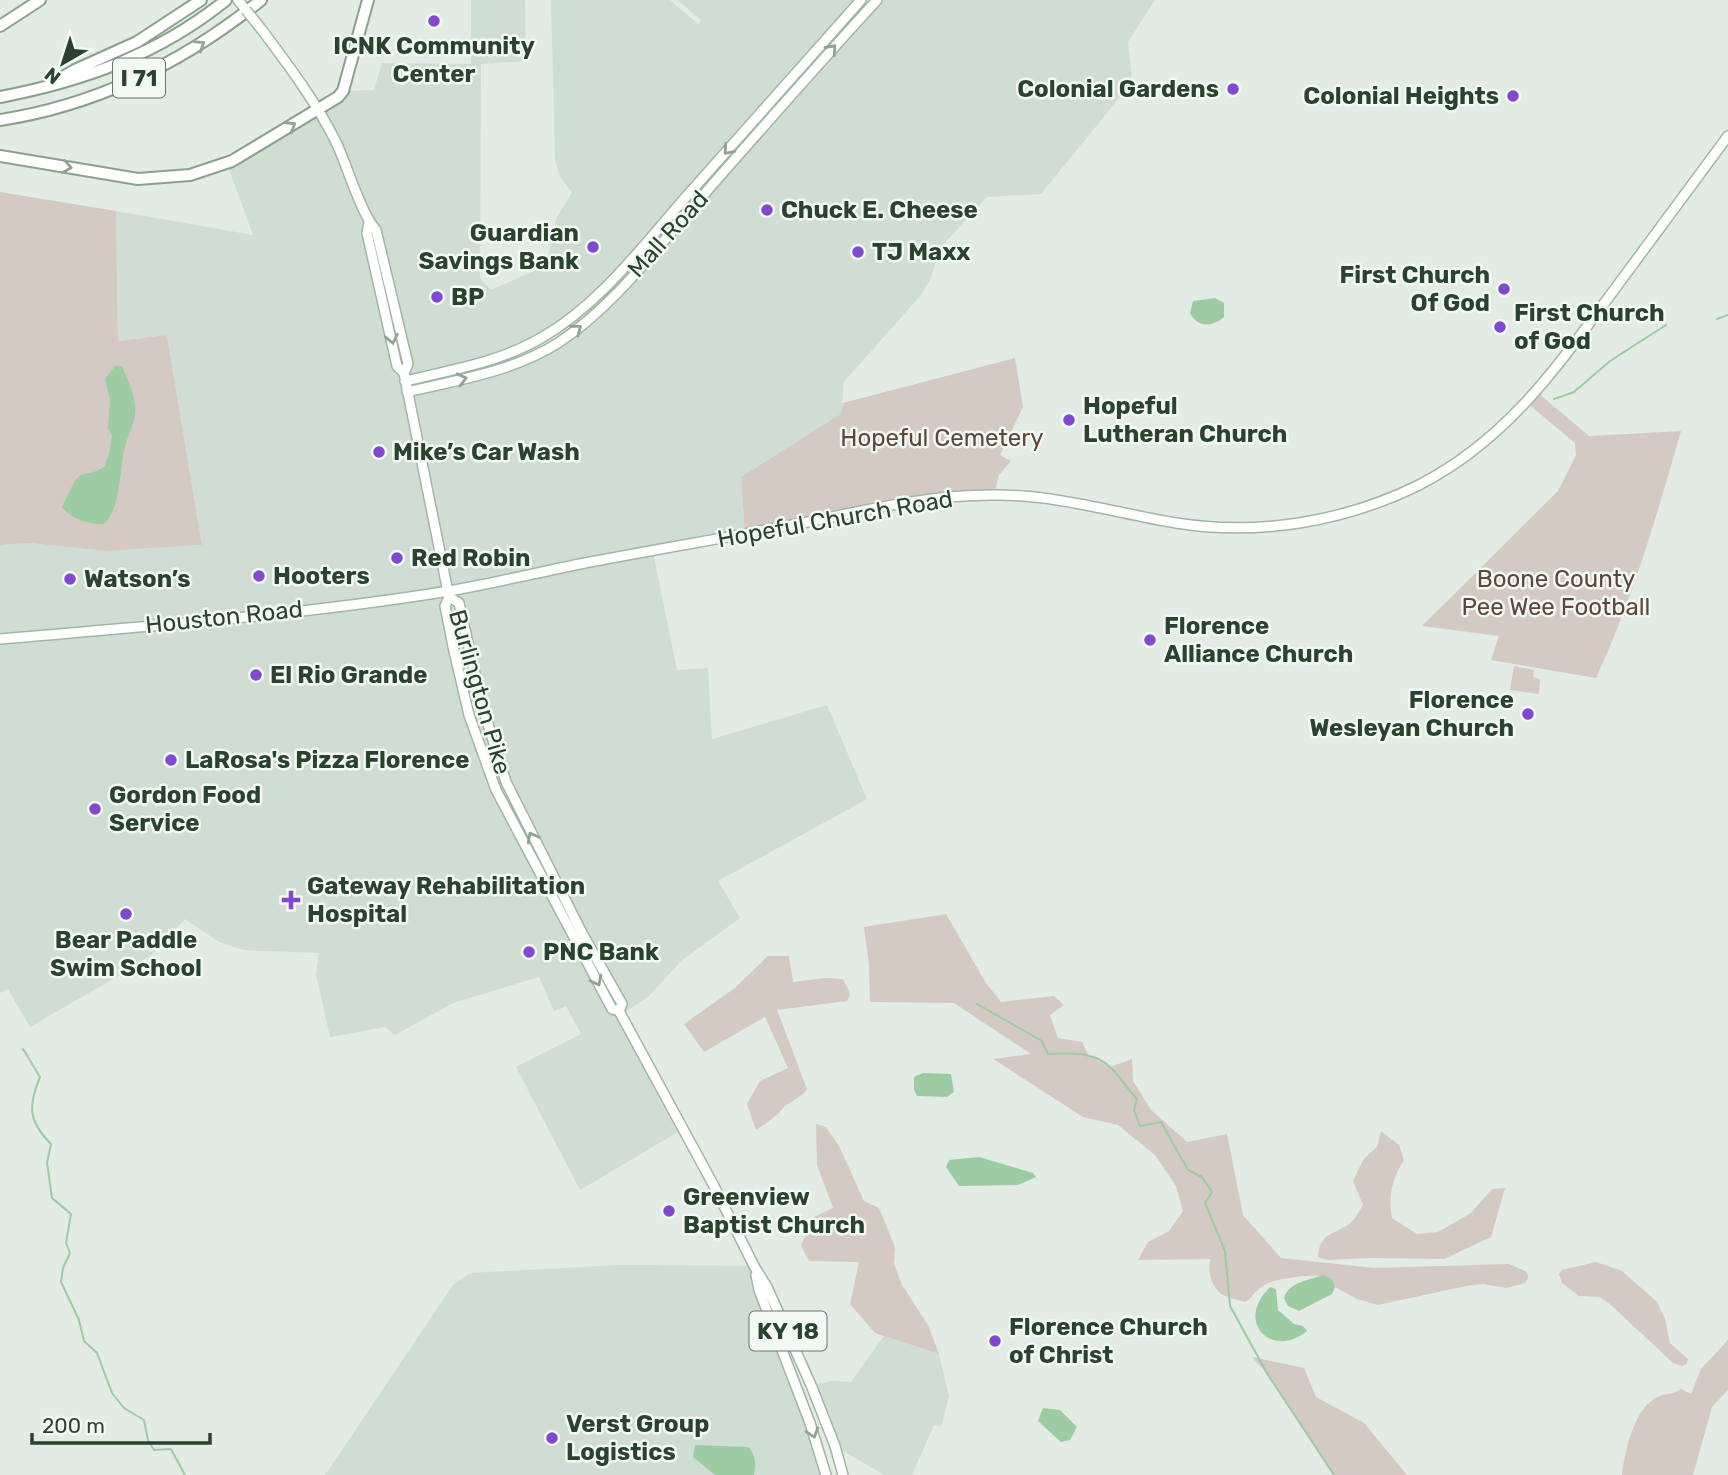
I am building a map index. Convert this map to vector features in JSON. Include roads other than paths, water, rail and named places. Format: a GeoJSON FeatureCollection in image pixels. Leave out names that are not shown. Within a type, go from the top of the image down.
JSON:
{"type":"FeatureCollection","features":[{"type":"Feature","properties":{"kind":"highway"},"geometry":{"type":"LineString","coordinates":[[0,26],[40,0]]}},
{"type":"Feature","properties":{"kind":"highway"},"geometry":{"type":"LineString","coordinates":[[43,88],[148,36],[201,0]]}},
{"type":"Feature","properties":{"kind":"highway","name":"I 71"},"geometry":{"type":"LineString","coordinates":[[0,97],[94,74],[146,51],[200,21],[226,0]]}},
{"type":"Feature","properties":{"kind":"highway","name":"I 71"},"geometry":{"type":"LineString","coordinates":[[0,120],[66,105],[146,75],[205,42],[261,0]]}},
{"type":"Feature","properties":{"kind":"highway"},"geometry":{"type":"LineString","coordinates":[[0,156],[121,177],[174,178],[227,164],[334,101],[342,91],[368,0]]}},
{"type":"Feature","properties":{"kind":"main road","name":"Burlington Pike"},"geometry":{"type":"LineString","coordinates":[[238,0],[319,110],[347,165],[369,222],[376,230],[408,364],[405,377],[449,594],[445,606],[459,673],[470,715],[496,790],[612,1009],[619,1011],[767,1287],[811,1385],[835,1446],[843,1475]]}},
{"type":"Feature","properties":{"kind":"main road","name":"Mall Road"},"geometry":{"type":"LineString","coordinates":[[405,377],[468,366],[515,351],[548,334],[588,304],[861,0]]}},
{"type":"Feature","properties":{"kind":"main road","name":"Mall Road"},"geometry":{"type":"LineString","coordinates":[[408,393],[507,366],[551,347],[578,329],[648,258],[877,0]]}},
{"type":"Feature","properties":{"kind":"main road","name":"Hopeful Church Road"},"geometry":{"type":"LineString","coordinates":[[449,594],[640,552],[715,541],[941,498],[994,494],[1050,498],[1181,523],[1230,528],[1311,522],[1370,506],[1421,484],[1461,459],[1524,407],[1728,136]]}},
{"type":"Feature","properties":{"kind":"main road","name":"Burlington Pike"},"geometry":{"type":"LineString","coordinates":[[449,594],[459,603],[482,705],[506,782],[582,933],[622,1004],[619,1011]]}},
{"type":"Feature","properties":{"kind":"main road","name":"Houston Road"},"geometry":{"type":"LineString","coordinates":[[0,639],[449,594]]}},
{"type":"Feature","properties":{"kind":"main road","name":"Burlington Pike"},"geometry":{"type":"LineString","coordinates":[[754,1266],[759,1290],[810,1423],[826,1475]]}},
{"type":"Feature","properties":{"kind":"waterway"},"geometry":{"type":"LineString","coordinates":[[1717,319],[1728,315]]}},
{"type":"Feature","properties":{"kind":"waterway"},"geometry":{"type":"LineString","coordinates":[[1554,399],[1574,392],[1610,361],[1666,325]]}},
{"type":"Feature","properties":{"kind":"waterway"},"geometry":{"type":"LineString","coordinates":[[977,1004],[1042,1041],[1048,1054],[1082,1054],[1105,1063],[1137,1099],[1134,1110],[1140,1126],[1161,1122],[1188,1170],[1202,1177],[1212,1192],[1205,1203],[1225,1251],[1230,1306],[1268,1375],[1334,1475]]}},
{"type":"Feature","properties":{"kind":"waterway"},"geometry":{"type":"LineString","coordinates":[[23,1049],[40,1077],[33,1096],[32,1113],[38,1128],[51,1144],[47,1163],[52,1198],[71,1214],[66,1243],[70,1253],[63,1268],[61,1282],[79,1320],[84,1341],[97,1353],[112,1393],[124,1408],[144,1420],[148,1440],[154,1450],[171,1449],[185,1475]]}},
{"type":"Feature","properties":{"kind":"place","name":"ICNK Community Center"},"geometry":{"type":"Point","coordinates":[434,21]}},
{"type":"Feature","properties":{"kind":"place","name":"Colonial Gardens"},"geometry":{"type":"Point","coordinates":[1233,89]}},
{"type":"Feature","properties":{"kind":"place","name":"Colonial Heights"},"geometry":{"type":"Point","coordinates":[1513,96]}},
{"type":"Feature","properties":{"kind":"place","name":"Chuck E. Cheese"},"geometry":{"type":"Point","coordinates":[767,210]}},
{"type":"Feature","properties":{"kind":"place","name":"Guardian Savings Bank"},"geometry":{"type":"Point","coordinates":[593,247]}},
{"type":"Feature","properties":{"kind":"place","name":"TJ Maxx"},"geometry":{"type":"Point","coordinates":[858,252]}},
{"type":"Feature","properties":{"kind":"place","name":"First Church Of God"},"geometry":{"type":"Point","coordinates":[1504,289]}},
{"type":"Feature","properties":{"kind":"place","name":"BP"},"geometry":{"type":"Point","coordinates":[437,297]}},
{"type":"Feature","properties":{"kind":"place","name":"First Church of God"},"geometry":{"type":"Point","coordinates":[1500,327]}},
{"type":"Feature","properties":{"kind":"place","name":"Hopeful Lutheran Church"},"geometry":{"type":"Point","coordinates":[1069,420]}},
{"type":"Feature","properties":{"kind":"place","name":"Mike’s Car Wash"},"geometry":{"type":"Point","coordinates":[379,452]}},
{"type":"Feature","properties":{"kind":"place","name":"Red Robin"},"geometry":{"type":"Point","coordinates":[397,558]}},
{"type":"Feature","properties":{"kind":"place","name":"Hooters"},"geometry":{"type":"Point","coordinates":[259,576]}},
{"type":"Feature","properties":{"kind":"place","name":"Watson’s"},"geometry":{"type":"Point","coordinates":[70,579]}},
{"type":"Feature","properties":{"kind":"place","name":"Florence Alliance Church"},"geometry":{"type":"Point","coordinates":[1150,640]}},
{"type":"Feature","properties":{"kind":"place","name":"El Rio Grande"},"geometry":{"type":"Point","coordinates":[256,675]}},
{"type":"Feature","properties":{"kind":"place","name":"Florence Wesleyan Church"},"geometry":{"type":"Point","coordinates":[1528,714]}},
{"type":"Feature","properties":{"kind":"place","name":"LaRosa's Pizza Florence"},"geometry":{"type":"Point","coordinates":[171,760]}},
{"type":"Feature","properties":{"kind":"place","name":"Gordon Food Service"},"geometry":{"type":"Point","coordinates":[95,809]}},
{"type":"Feature","properties":{"kind":"place","name":"Gateway Rehabilitation Hospital"},"geometry":{"type":"Point","coordinates":[291,900]}},
{"type":"Feature","properties":{"kind":"place","name":"Bear Paddle Swim School"},"geometry":{"type":"Point","coordinates":[126,914]}},
{"type":"Feature","properties":{"kind":"place","name":"PNC Bank"},"geometry":{"type":"Point","coordinates":[529,952]}},
{"type":"Feature","properties":{"kind":"place","name":"Greenview Baptist Church"},"geometry":{"type":"Point","coordinates":[669,1211]}},
{"type":"Feature","properties":{"kind":"place","name":"Florence Church of Christ"},"geometry":{"type":"Point","coordinates":[995,1341]}},
{"type":"Feature","properties":{"kind":"place","name":"Verst Group Logistics"},"geometry":{"type":"Point","coordinates":[552,1438]}},
{"type":"Feature","properties":{"kind":"park label","name":"Hopeful Cemetery"},"geometry":{"type":"Point","coordinates":[942,438]}},
{"type":"Feature","properties":{"kind":"park label","name":"Boone County Pee Wee Football"},"geometry":{"type":"Point","coordinates":[1556,593]}}]}
